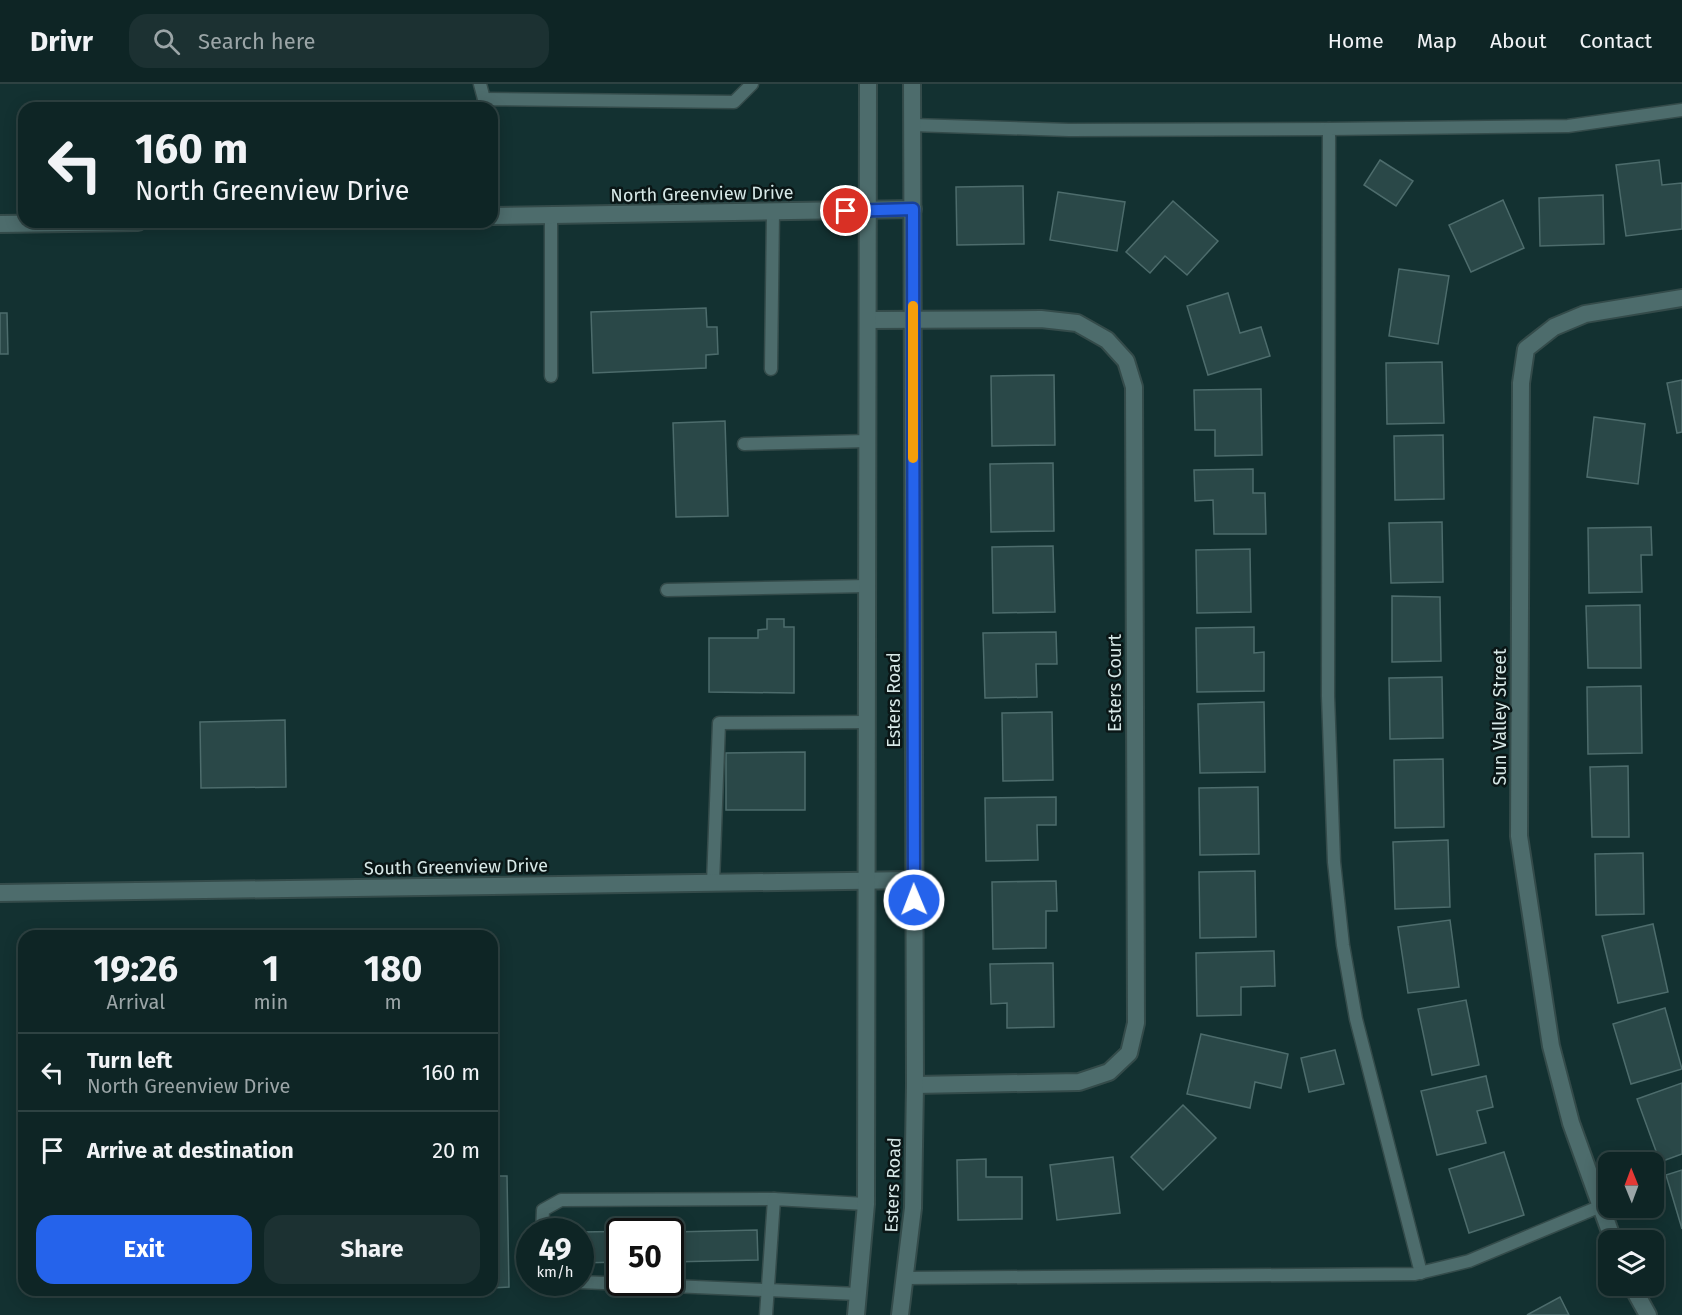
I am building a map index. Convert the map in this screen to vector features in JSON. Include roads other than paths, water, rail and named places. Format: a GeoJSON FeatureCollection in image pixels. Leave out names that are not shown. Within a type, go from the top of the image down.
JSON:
{"type":"FeatureCollection","features":[{"type":"Feature","properties":{"kind":"street","name":"Esters Road"},"geometry":{"type":"LineString","coordinates":[[856,1315],[866,1204],[868,84]]}},
{"type":"Feature","properties":{"kind":"street","name":"Esters Road"},"geometry":{"type":"LineString","coordinates":[[900,1315],[913,1208],[915,1084],[912,84]]}},
{"type":"Feature","properties":{"kind":"street","name":"North Greenview Drive"},"geometry":{"type":"LineString","coordinates":[[498,216],[913,209]]}},
{"type":"Feature","properties":{"kind":"street"},"geometry":{"type":"LineString","coordinates":[[0,224],[18,224]]}},
{"type":"Feature","properties":{"kind":"street","name":"Sun Valley Street"},"geometry":{"type":"LineString","coordinates":[[1598,1200],[1571,1123],[1551,1046],[1519,836],[1521,383],[1526,349],[1554,327],[1585,314],[1682,298]]}},
{"type":"Feature","properties":{"kind":"street","name":"Esters Court"},"geometry":{"type":"LineString","coordinates":[[869,320],[913,317],[1041,319],[1077,323],[1107,340],[1126,361],[1134,387],[1136,1023],[1129,1053],[1109,1072],[1079,1082],[915,1084]]}},
{"type":"Feature","properties":{"kind":"street","name":"South Greenview Drive"},"geometry":{"type":"LineString","coordinates":[[0,893],[914,880]]}},
{"type":"Feature","properties":{"kind":"street"},"geometry":{"type":"LineString","coordinates":[[1638,1296],[1648,1315]]}},
{"type":"Feature","properties":{"kind":"lane"},"geometry":{"type":"LineString","coordinates":[[480,84],[484,102]]}},
{"type":"Feature","properties":{"kind":"lane"},"geometry":{"type":"LineString","coordinates":[[498,103],[734,102],[752,84]]}},
{"type":"Feature","properties":{"kind":"lane"},"geometry":{"type":"LineString","coordinates":[[912,125],[1069,130],[1568,126],[1682,110]]}},
{"type":"Feature","properties":{"kind":"lane"},"geometry":{"type":"LineString","coordinates":[[1329,129],[1328,696],[1334,862],[1343,945],[1356,1019],[1420,1273]]}},
{"type":"Feature","properties":{"kind":"lane"},"geometry":{"type":"LineString","coordinates":[[771,369],[773,212]]}},
{"type":"Feature","properties":{"kind":"lane"},"geometry":{"type":"LineString","coordinates":[[550,216],[551,376]]}},
{"type":"Feature","properties":{"kind":"lane"},"geometry":{"type":"LineString","coordinates":[[744,444],[868,441]]}},
{"type":"Feature","properties":{"kind":"lane"},"geometry":{"type":"LineString","coordinates":[[667,590],[868,586]]}},
{"type":"Feature","properties":{"kind":"lane"},"geometry":{"type":"LineString","coordinates":[[713,883],[719,723],[867,722]]}},
{"type":"Feature","properties":{"kind":"lane"},"geometry":{"type":"LineString","coordinates":[[766,1315],[774,1199]]}},
{"type":"Feature","properties":{"kind":"lane"},"geometry":{"type":"LineString","coordinates":[[543,1218],[543,1209],[561,1200],[774,1199],[866,1204]]}},
{"type":"Feature","properties":{"kind":"lane"},"geometry":{"type":"LineString","coordinates":[[906,1278],[1420,1273],[1469,1261],[1598,1207]]}},
{"type":"Feature","properties":{"kind":"lane"},"geometry":{"type":"LineString","coordinates":[[594,1283],[858,1294]]}}]}
